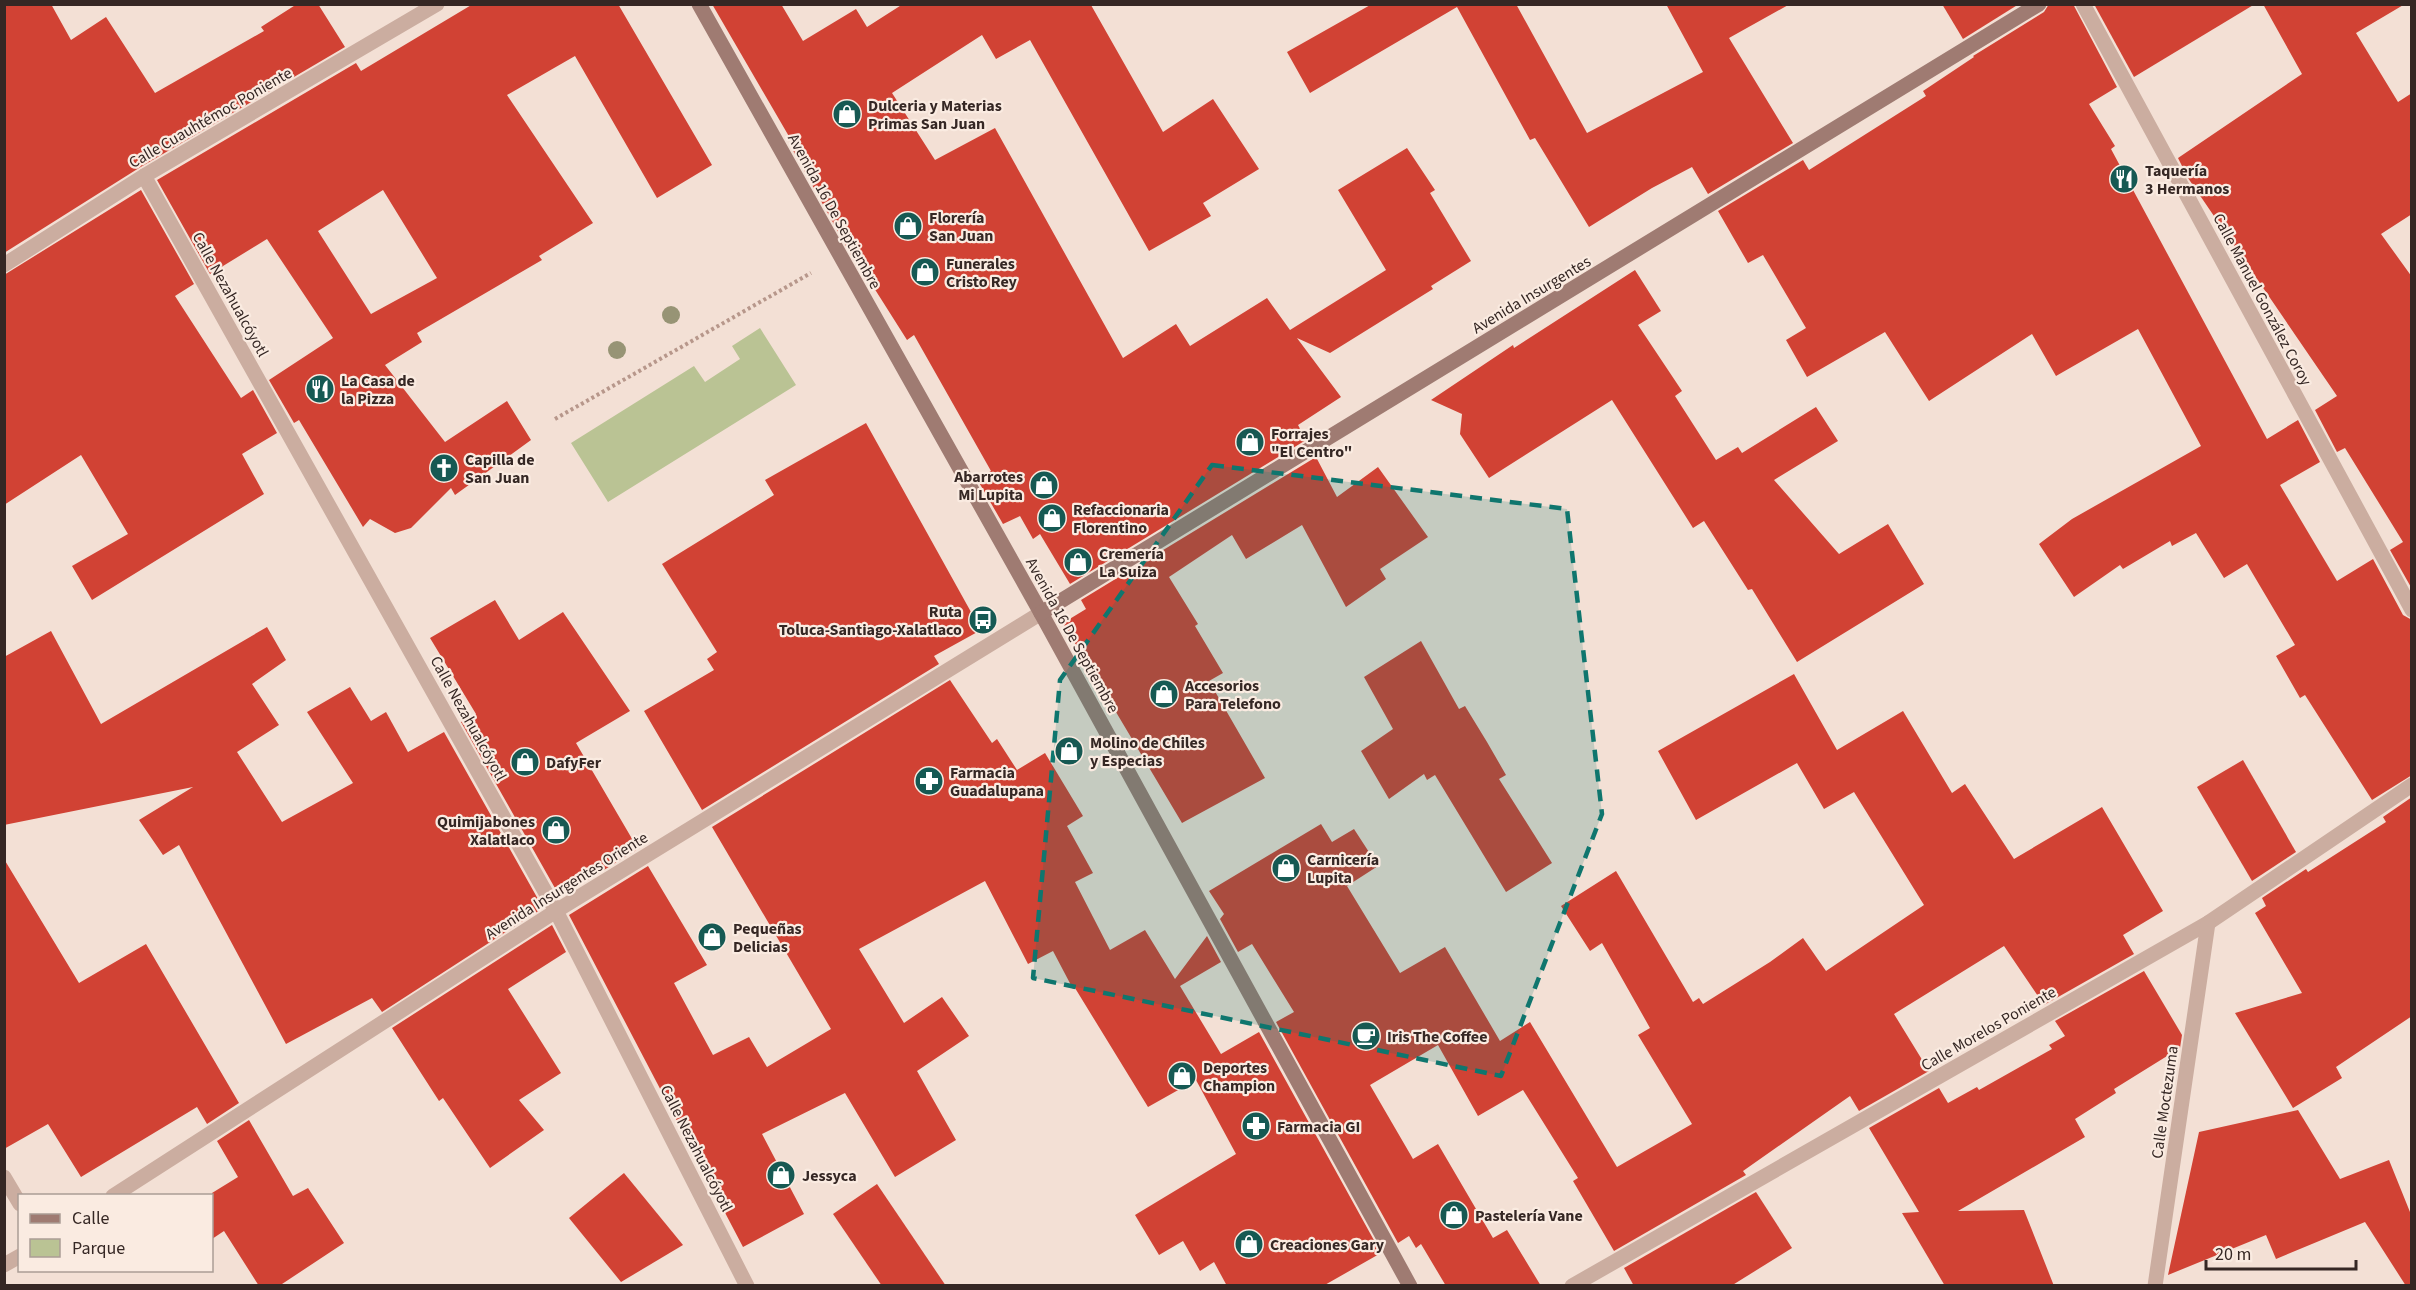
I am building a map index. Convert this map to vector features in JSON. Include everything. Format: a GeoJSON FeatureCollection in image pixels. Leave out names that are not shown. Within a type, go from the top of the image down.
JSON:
{"type":"FeatureCollection","features":[{"type":"Feature","properties":{"kind":"main road","name":"Avenida 16 De Septiembre"},"geometry":{"type":"LineString","coordinates":[[699,4],[1041,613],[1410,1286]]}},
{"type":"Feature","properties":{"kind":"main road","name":"Avenida Insurgentes"},"geometry":{"type":"LineString","coordinates":[[1041,613],[2039,4]]}},
{"type":"Feature","properties":{"kind":"street","name":"Calle Cuauhtémoc Poniente"},"geometry":{"type":"LineString","coordinates":[[4,265],[144,176],[437,4]]}},
{"type":"Feature","properties":{"kind":"street","name":"Calle Manuel González Coroy"},"geometry":{"type":"LineString","coordinates":[[2083,4],[2412,610]]}},
{"type":"Feature","properties":{"kind":"street","name":"Calle Nezahualcóyotl"},"geometry":{"type":"LineString","coordinates":[[144,176],[556,911],[747,1286]]}},
{"type":"Feature","properties":{"kind":"street","name":"Avenida Insurgentes Oriente"},"geometry":{"type":"LineString","coordinates":[[116,1194],[556,911],[1041,613]]}},
{"type":"Feature","properties":{"kind":"street","name":"Calle Morelos Poniente"},"geometry":{"type":"LineString","coordinates":[[1572,1286],[2208,923],[2412,785]]}},
{"type":"Feature","properties":{"kind":"street","name":"Calle Moctezuma"},"geometry":{"type":"LineString","coordinates":[[2155,1286],[2208,923]]}},
{"type":"Feature","properties":{"kind":"street"},"geometry":{"type":"LineString","coordinates":[[4,1177],[18,1201]]}},
{"type":"Feature","properties":{"kind":"street"},"geometry":{"type":"LineString","coordinates":[[4,1266],[18,1257]]}},
{"type":"Feature","properties":{"kind":"path"},"geometry":{"type":"LineString","coordinates":[[555,419],[840,256]]}},
{"type":"Feature","properties":{"kind":"highlighted area"},"geometry":{"type":"Polygon","coordinates":[[[1212,465],[1567,509],[1602,814],[1501,1076],[1033,978],[1060,680],[1212,465]]]}},
{"type":"Feature","properties":{"kind":"green space"},"geometry":{"type":"Polygon","coordinates":[[[760,328],[796,385],[608,502],[571,443],[694,366],[705,382],[740,359],[732,346],[760,328]]]}},
{"type":"Feature","properties":{"kind":"building"},"geometry":{"type":"Polygon","coordinates":[[[4,4],[51,4],[71,40],[106,17],[155,93],[264,31],[261,27],[297,4],[318,4],[345,47],[139,168],[4,253],[4,4]]]}},
{"type":"Feature","properties":{"kind":"building"},"geometry":{"type":"Polygon","coordinates":[[[473,4],[618,4],[712,165],[657,198],[575,56],[507,95],[593,223],[539,256],[542,260],[417,333],[422,342],[385,365],[445,442],[507,401],[531,440],[455,495],[451,488],[411,528],[395,533],[370,519],[363,527],[299,420],[294,423],[269,380],[333,338],[267,239],[210,274],[157,180],[356,63],[361,71],[473,4]],[[383,190],[318,231],[371,314],[437,278],[383,190]]]}},
{"type":"Feature","properties":{"kind":"building"},"geometry":{"type":"Polygon","coordinates":[[[712,4],[781,4],[803,41],[856,9],[867,27],[903,4],[1093,4],[1091,5],[1163,132],[1213,99],[1259,169],[1203,203],[1211,216],[1149,251],[1030,40],[996,59],[982,35],[892,93],[935,160],[995,128],[1123,358],[1176,324],[1190,346],[1267,298],[1290,330],[1386,270],[1338,190],[1407,148],[1435,190],[1430,193],[1471,261],[1431,286],[1433,289],[1330,353],[1297,338],[1341,397],[1298,425],[1306,440],[1070,584],[1040,534],[1033,539],[1020,516],[1003,524],[977,479],[991,471],[914,335],[907,340],[869,280],[866,282],[791,147],[794,145],[712,4]]]}},
{"type":"Feature","properties":{"kind":"building"},"geometry":{"type":"Polygon","coordinates":[[[1372,4],[1516,4],[1587,133],[1703,72],[1666,4],[1790,4],[1729,38],[1793,143],[1708,194],[1692,167],[1652,188],[1589,227],[1535,138],[1530,140],[1457,7],[1310,93],[1287,52],[1372,4]]]}},
{"type":"Feature","properties":{"kind":"building"},"geometry":{"type":"Polygon","coordinates":[[[1942,4],[2019,4],[1963,39],[1942,4]]]}},
{"type":"Feature","properties":{"kind":"building"},"geometry":{"type":"Polygon","coordinates":[[[2049,4],[2073,4],[2117,87],[2089,104],[2115,146],[2111,149],[2267,439],[2298,420],[2320,462],[2280,485],[2337,581],[2373,559],[2403,615],[2412,620],[2412,775],[2372,800],[2305,695],[2300,698],[2276,656],[2295,645],[2247,564],[2224,578],[2196,533],[2172,546],[2170,541],[2123,569],[2120,565],[2074,597],[2039,544],[2072,519],[2201,446],[2138,329],[2056,376],[2032,334],[1929,401],[1885,332],[1807,377],[1786,340],[1806,328],[1763,255],[1748,263],[1718,211],[1803,160],[1809,170],[1926,96],[1923,91],[1973,56],[2044,12],[2049,4]]]}},
{"type":"Feature","properties":{"kind":"building"},"geometry":{"type":"Polygon","coordinates":[[[2094,4],[2255,4],[2134,77],[2094,4]]]}},
{"type":"Feature","properties":{"kind":"building"},"geometry":{"type":"Polygon","coordinates":[[[2263,4],[2405,4],[2356,33],[2398,102],[2412,93],[2412,214],[2381,234],[2412,277],[2412,589],[2390,550],[2403,542],[2345,448],[2337,452],[2315,410],[2337,396],[2188,178],[2178,158],[2302,74],[2263,4]]]}},
{"type":"Feature","properties":{"kind":"building"},"geometry":{"type":"Polygon","coordinates":[[[141,190],[194,284],[175,296],[241,398],[253,390],[277,433],[242,454],[264,494],[92,600],[72,566],[128,534],[81,455],[4,505],[4,275],[141,190]]]}},
{"type":"Feature","properties":{"kind":"building"},"geometry":{"type":"Polygon","coordinates":[[[1635,270],[1661,311],[1638,325],[1682,391],[1675,396],[1716,460],[1738,447],[1742,453],[1816,407],[1838,441],[1774,480],[1839,554],[1888,524],[1924,584],[1797,662],[1752,589],[1748,590],[1704,521],[1693,528],[1612,400],[1489,478],[1460,434],[1462,414],[1431,400],[1513,345],[1514,348],[1635,270]]]}},
{"type":"Feature","properties":{"kind":"building"},"geometry":{"type":"Polygon","coordinates":[[[866,423],[981,630],[934,656],[939,664],[702,810],[644,711],[714,670],[707,659],[717,652],[662,564],[774,495],[765,480],[866,423]]]}},
{"type":"Feature","properties":{"kind":"building"},"geometry":{"type":"Polygon","coordinates":[[[1316,457],[1337,497],[1378,467],[1428,537],[1380,569],[1386,579],[1346,607],[1302,525],[1246,559],[1232,535],[1169,577],[1198,624],[1195,626],[1223,673],[1209,681],[1265,778],[1182,823],[1063,623],[1086,609],[1081,600],[1316,457]]]}},
{"type":"Feature","properties":{"kind":"building"},"geometry":{"type":"Polygon","coordinates":[[[495,600],[519,640],[563,612],[630,711],[576,743],[638,849],[560,897],[461,722],[476,714],[430,638],[495,600]]]}},
{"type":"Feature","properties":{"kind":"building"},"geometry":{"type":"Polygon","coordinates":[[[267,627],[286,660],[252,684],[279,725],[237,752],[282,822],[353,783],[307,712],[350,687],[371,721],[386,712],[408,752],[444,732],[543,908],[382,1012],[372,998],[286,1044],[179,845],[163,855],[139,820],[193,787],[4,825],[4,657],[51,631],[101,724],[267,627]]]}},
{"type":"Feature","properties":{"kind":"building"},"geometry":{"type":"Polygon","coordinates":[[[1421,641],[1459,709],[1465,706],[1487,742],[1506,775],[1499,779],[1552,863],[1506,892],[1435,775],[1427,780],[1424,774],[1389,799],[1361,751],[1393,729],[1364,677],[1421,641]]]}},
{"type":"Feature","properties":{"kind":"building"},"geometry":{"type":"Polygon","coordinates":[[[1794,674],[1837,750],[1903,711],[1952,793],[1965,784],[2014,859],[2102,807],[2163,911],[2123,935],[2134,954],[2044,1005],[2004,946],[1894,1014],[1929,1071],[1859,1111],[1850,1096],[1743,1171],[1746,1175],[1614,1251],[1573,1181],[1578,1178],[1523,1090],[1478,1116],[1438,1045],[1370,1085],[1413,1159],[1438,1144],[1493,1238],[1507,1230],[1541,1286],[1446,1286],[1421,1244],[1416,1248],[1409,1236],[1398,1243],[1276,1022],[1294,1012],[1252,944],[1238,952],[1220,919],[1224,914],[1209,891],[1321,824],[1332,842],[1354,829],[1378,866],[1347,886],[1400,973],[1445,947],[1500,1041],[1530,1022],[1617,1167],[1692,1124],[1638,1035],[1650,1028],[1602,943],[1590,951],[1561,906],[1616,871],[1693,1002],[1699,998],[1703,1004],[1770,962],[1803,938],[1826,971],[1924,905],[1854,792],[1824,809],[1797,763],[1696,820],[1658,751],[1794,674]]]}},
{"type":"Feature","properties":{"kind":"building"},"geometry":{"type":"Polygon","coordinates":[[[950,680],[992,743],[997,739],[1017,770],[1045,753],[1083,816],[1067,826],[1093,873],[1075,882],[1110,950],[1145,930],[1175,979],[1207,936],[1221,962],[1180,986],[1221,1054],[1259,1032],[1381,1253],[1323,1286],[1227,1286],[1214,1262],[1200,1271],[1183,1241],[1159,1255],[1135,1215],[1236,1154],[1196,1080],[1148,1107],[1075,988],[1073,989],[1053,951],[1028,964],[985,881],[859,949],[904,1023],[942,997],[969,1036],[917,1071],[956,1140],[895,1177],[845,1093],[762,1134],[804,1214],[743,1247],[569,915],[648,866],[707,965],[674,983],[713,1055],[749,1037],[767,1067],[831,1029],[712,827],[950,680]]]}},
{"type":"Feature","properties":{"kind":"building"},"geometry":{"type":"Polygon","coordinates":[[[2243,760],[2296,852],[2252,881],[2197,787],[2243,760]]]}},
{"type":"Feature","properties":{"kind":"building"},"geometry":{"type":"Polygon","coordinates":[[[2412,797],[2412,1016],[2336,1067],[2342,1078],[2293,1108],[2235,1013],[2302,993],[2255,913],[2266,906],[2262,898],[2306,869],[2308,872],[2386,822],[2383,817],[2412,797]]]}},
{"type":"Feature","properties":{"kind":"building"},"geometry":{"type":"Polygon","coordinates":[[[4,859],[79,983],[146,944],[239,1103],[207,1124],[197,1107],[81,1177],[48,1124],[4,1149],[4,859]]]}},
{"type":"Feature","properties":{"kind":"building"},"geometry":{"type":"Polygon","coordinates":[[[552,925],[566,952],[508,989],[561,1073],[519,1100],[544,1130],[490,1168],[443,1098],[439,1101],[392,1028],[552,925]]]}},
{"type":"Feature","properties":{"kind":"building"},"geometry":{"type":"Polygon","coordinates":[[[2144,971],[2182,1035],[2180,1048],[2114,1089],[2116,1093],[2075,1119],[2085,1137],[1958,1211],[2024,1210],[2054,1286],[1945,1286],[1902,1213],[1919,1212],[1869,1128],[1939,1088],[1948,1103],[1977,1087],[1979,1090],[2052,1049],[2049,1045],[2065,1036],[2055,1021],[2144,971]]]}},
{"type":"Feature","properties":{"kind":"building"},"geometry":{"type":"Polygon","coordinates":[[[2298,1110],[2340,1179],[2389,1160],[2412,1217],[2412,1286],[2406,1286],[2365,1222],[2276,1259],[2266,1235],[2168,1275],[2199,1132],[2298,1110]]]}},
{"type":"Feature","properties":{"kind":"building"},"geometry":{"type":"Polygon","coordinates":[[[249,1120],[293,1196],[308,1188],[344,1243],[279,1286],[259,1286],[224,1231],[213,1238],[212,1193],[238,1177],[217,1141],[249,1120]]]}},
{"type":"Feature","properties":{"kind":"building"},"geometry":{"type":"Polygon","coordinates":[[[624,1173],[683,1245],[621,1282],[569,1218],[624,1173]]]}},
{"type":"Feature","properties":{"kind":"building"},"geometry":{"type":"Polygon","coordinates":[[[877,1184],[946,1286],[882,1286],[833,1214],[877,1184]]]}},
{"type":"Feature","properties":{"kind":"building"},"geometry":{"type":"Polygon","coordinates":[[[1756,1192],[1792,1248],[1731,1286],[1634,1286],[1624,1268],[1756,1192]]]}},
{"type":"Feature","properties":{"kind":"place","name":"Dulceria y Materias Primas San Juan"},"geometry":{"type":"Point","coordinates":[847,114]}},
{"type":"Feature","properties":{"kind":"place","name":"Taquería 3 Hermanos"},"geometry":{"type":"Point","coordinates":[2124,179]}},
{"type":"Feature","properties":{"kind":"place","name":"Florería San Juan"},"geometry":{"type":"Point","coordinates":[908,226]}},
{"type":"Feature","properties":{"kind":"place","name":"Funerales Cristo Rey"},"geometry":{"type":"Point","coordinates":[925,272]}},
{"type":"Feature","properties":{"kind":"place","name":"La Casa de la Pizza"},"geometry":{"type":"Point","coordinates":[320,389]}},
{"type":"Feature","properties":{"kind":"place","name":"Forrajes \"El Centro\""},"geometry":{"type":"Point","coordinates":[1250,442]}},
{"type":"Feature","properties":{"kind":"place","name":"Capilla de San Juan"},"geometry":{"type":"Point","coordinates":[444,468]}},
{"type":"Feature","properties":{"kind":"place","name":"Abarrotes Mi Lupita"},"geometry":{"type":"Point","coordinates":[1044,485]}},
{"type":"Feature","properties":{"kind":"place","name":"Refaccionaria Florentino"},"geometry":{"type":"Point","coordinates":[1052,518]}},
{"type":"Feature","properties":{"kind":"place","name":"Cremería La Suiza"},"geometry":{"type":"Point","coordinates":[1078,562]}},
{"type":"Feature","properties":{"kind":"place","name":"Ruta Toluca-Santiago-Xalatlaco"},"geometry":{"type":"Point","coordinates":[983,620]}},
{"type":"Feature","properties":{"kind":"place","name":"Accesorios Para Telefono"},"geometry":{"type":"Point","coordinates":[1164,694]}},
{"type":"Feature","properties":{"kind":"place","name":"Molino de Chiles y Especias"},"geometry":{"type":"Point","coordinates":[1069,751]}},
{"type":"Feature","properties":{"kind":"place","name":"DafyFer"},"geometry":{"type":"Point","coordinates":[525,762]}},
{"type":"Feature","properties":{"kind":"place","name":"Farmacia Guadalupana"},"geometry":{"type":"Point","coordinates":[929,781]}},
{"type":"Feature","properties":{"kind":"place","name":"Quimijabones Xalatlaco"},"geometry":{"type":"Point","coordinates":[556,830]}},
{"type":"Feature","properties":{"kind":"place","name":"Carnicería Lupita"},"geometry":{"type":"Point","coordinates":[1286,868]}},
{"type":"Feature","properties":{"kind":"place","name":"Pequeñas Delicias"},"geometry":{"type":"Point","coordinates":[712,937]}},
{"type":"Feature","properties":{"kind":"place","name":"Iris The Coffee"},"geometry":{"type":"Point","coordinates":[1366,1036]}},
{"type":"Feature","properties":{"kind":"place","name":"Deportes Champion"},"geometry":{"type":"Point","coordinates":[1182,1076]}},
{"type":"Feature","properties":{"kind":"place","name":"Farmacia GI"},"geometry":{"type":"Point","coordinates":[1256,1126]}},
{"type":"Feature","properties":{"kind":"place","name":"Jessyca"},"geometry":{"type":"Point","coordinates":[781,1175]}},
{"type":"Feature","properties":{"kind":"place","name":"Pastelería Vane"},"geometry":{"type":"Point","coordinates":[1454,1215]}},
{"type":"Feature","properties":{"kind":"place","name":"Creaciones Gary"},"geometry":{"type":"Point","coordinates":[1249,1244]}}]}
